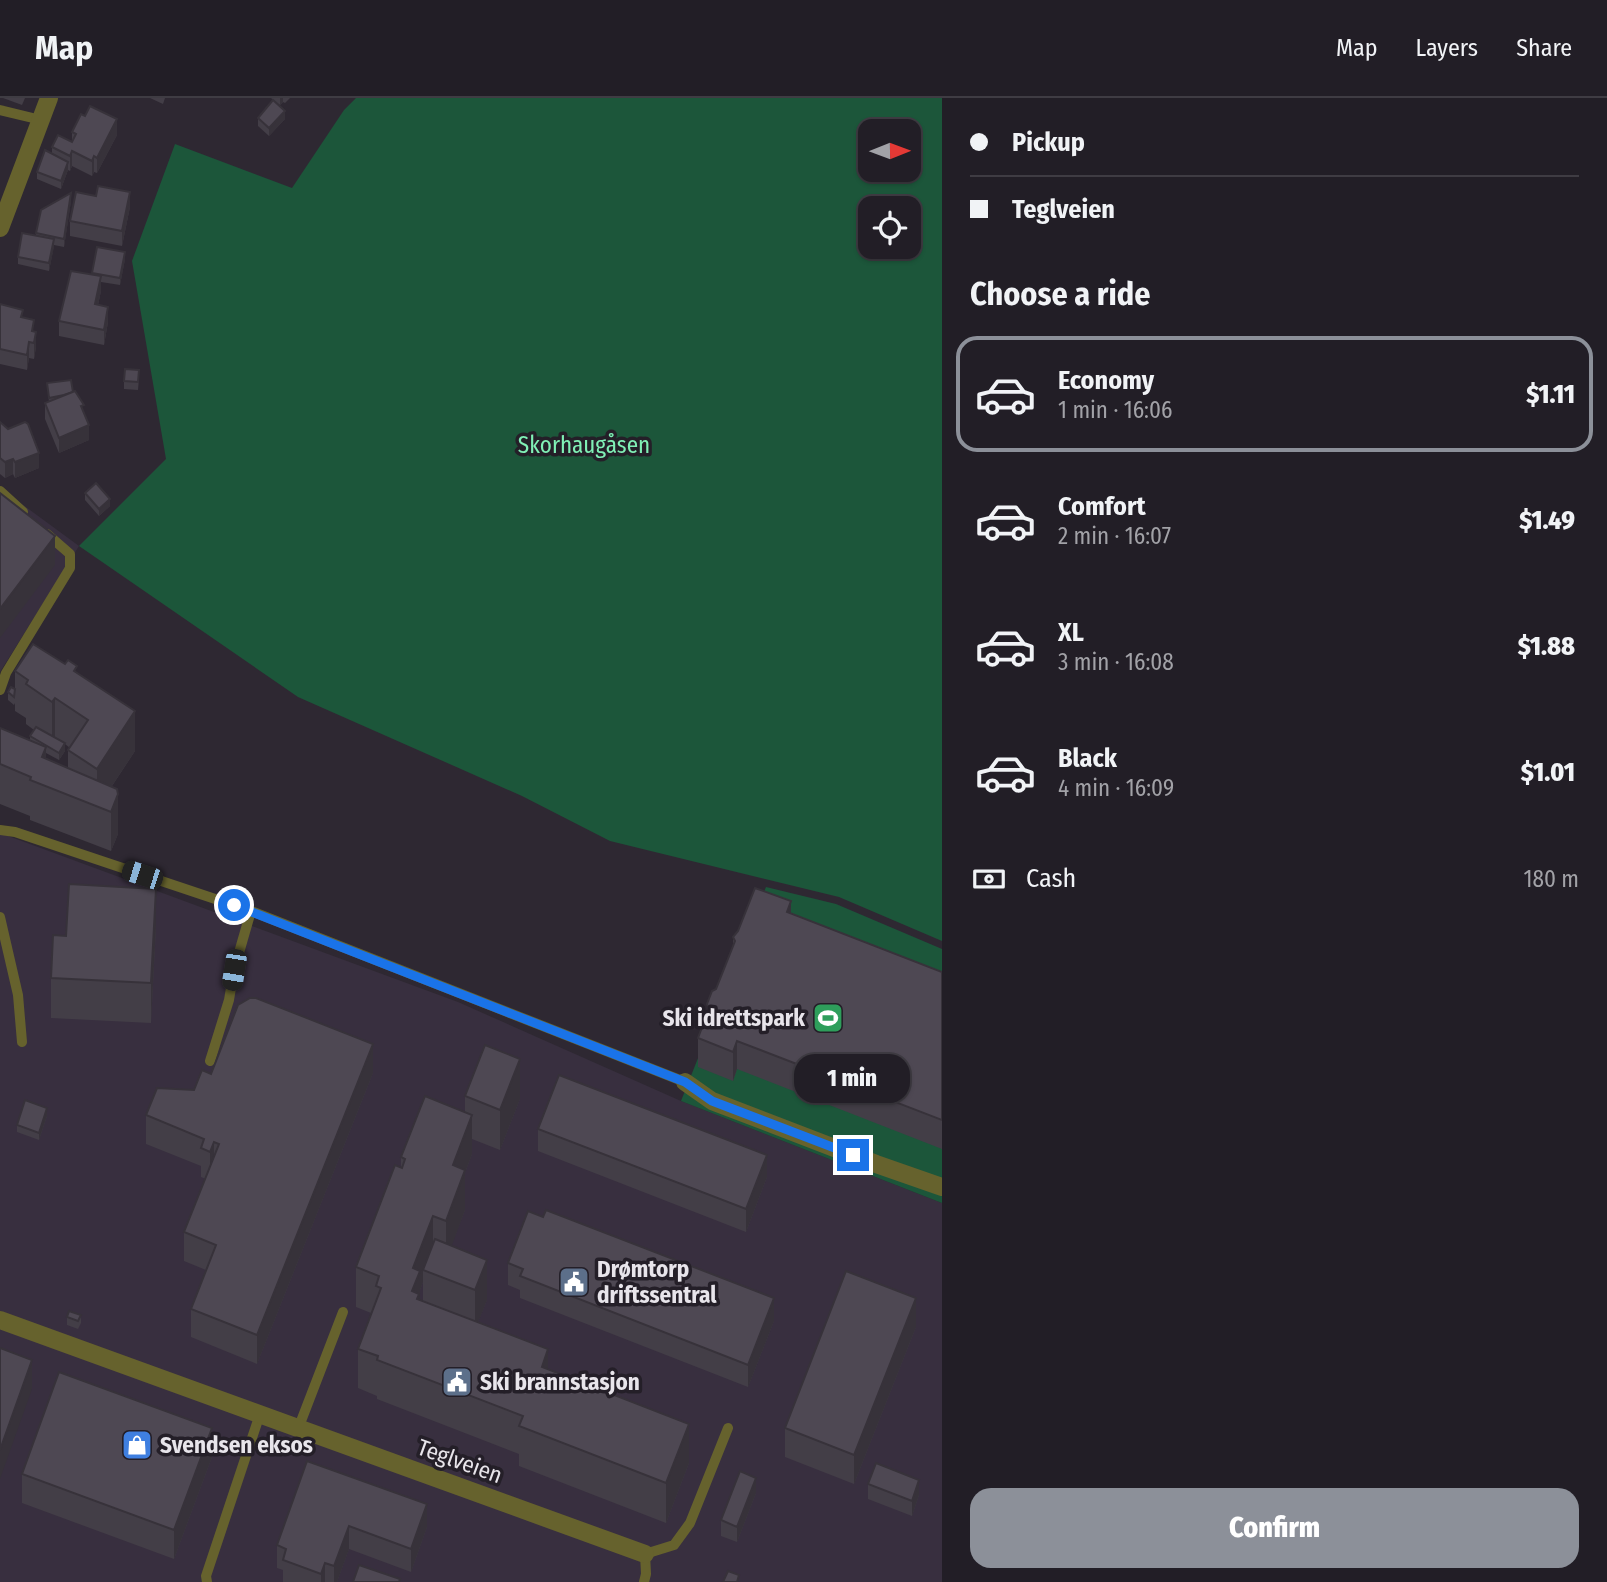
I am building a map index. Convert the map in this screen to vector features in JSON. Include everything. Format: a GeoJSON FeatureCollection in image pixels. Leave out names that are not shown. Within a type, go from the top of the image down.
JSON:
{"type":"FeatureCollection","features":[{"type":"Feature","properties":{"kind":"street"},"geometry":{"type":"LineString","coordinates":[[0,228],[49,98]]}},
{"type":"Feature","properties":{"kind":"street"},"geometry":{"type":"LineString","coordinates":[[685,1082],[712,1101],[942,1187]]}},
{"type":"Feature","properties":{"kind":"street","name":"Teglveien"},"geometry":{"type":"LineString","coordinates":[[0,1320],[645,1554]]}},
{"type":"Feature","properties":{"kind":"lane"},"geometry":{"type":"LineString","coordinates":[[0,110],[41,120]]}},
{"type":"Feature","properties":{"kind":"lane"},"geometry":{"type":"LineString","coordinates":[[0,491],[30,518]]}},
{"type":"Feature","properties":{"kind":"lane"},"geometry":{"type":"LineString","coordinates":[[0,690],[6,673],[70,568],[70,554],[40,527]]}},
{"type":"Feature","properties":{"kind":"lane"},"geometry":{"type":"LineString","coordinates":[[0,830],[15,832],[251,911],[685,1082]]}},
{"type":"Feature","properties":{"kind":"lane"},"geometry":{"type":"LineString","coordinates":[[210,1061],[229,1000],[234,970],[251,911]]}},
{"type":"Feature","properties":{"kind":"lane"},"geometry":{"type":"LineString","coordinates":[[0,917],[18,995],[22,1042]]}},
{"type":"Feature","properties":{"kind":"lane"},"geometry":{"type":"LineString","coordinates":[[298,1429],[343,1312]]}},
{"type":"Feature","properties":{"kind":"lane"},"geometry":{"type":"LineString","coordinates":[[207,1579],[260,1415]]}},
{"type":"Feature","properties":{"kind":"lane"},"geometry":{"type":"LineString","coordinates":[[644,1582],[645,1554],[674,1545],[690,1523],[728,1428]]}},
{"type":"Feature","properties":{"kind":"shaded area"},"geometry":{"type":"Polygon","coordinates":[[[0,488],[79,546],[0,672],[0,488]]]}},
{"type":"Feature","properties":{"kind":"shaded area"},"geometry":{"type":"Polygon","coordinates":[[[0,833],[458,1002],[681,1101],[942,1203],[942,1582],[0,1582],[0,833]]]}},
{"type":"Feature","properties":{"kind":"green space","name":"Skorhaugåsen"},"geometry":{"type":"Polygon","coordinates":[[[356,98],[942,98],[942,941],[839,897],[610,841],[522,796],[298,697],[79,546],[166,459],[132,261],[175,144],[292,188],[344,110],[356,98]]]}},
{"type":"Feature","properties":{"kind":"green space","name":"Ski idrettspark"},"geometry":{"type":"Polygon","coordinates":[[[766,887],[836,904],[942,949],[942,1203],[681,1101],[766,887]]]}},
{"type":"Feature","properties":{"kind":"building"},"geometry":{"type":"Polygon","coordinates":[[[273,100],[285,111],[269,128],[258,118],[273,100]]]}},
{"type":"Feature","properties":{"kind":"building"},"geometry":{"type":"Polygon","coordinates":[[[90,106],[117,119],[97,158],[94,156],[92,161],[72,151],[70,156],[52,147],[58,135],[72,142],[76,134],[72,132],[81,114],[85,116],[90,106]]]}},
{"type":"Feature","properties":{"kind":"building"},"geometry":{"type":"Polygon","coordinates":[[[45,150],[68,162],[61,181],[37,172],[45,150]]]}},
{"type":"Feature","properties":{"kind":"building"},"geometry":{"type":"Polygon","coordinates":[[[98,186],[130,192],[122,231],[70,221],[76,192],[96,196],[98,186]]]}},
{"type":"Feature","properties":{"kind":"building"},"geometry":{"type":"Polygon","coordinates":[[[71,193],[64,239],[36,233],[41,210],[71,193]]]}},
{"type":"Feature","properties":{"kind":"building"},"geometry":{"type":"Polygon","coordinates":[[[22,233],[54,239],[49,263],[18,257],[22,233]]]}},
{"type":"Feature","properties":{"kind":"building"},"geometry":{"type":"Polygon","coordinates":[[[97,247],[125,252],[120,278],[92,273],[97,247]]]}},
{"type":"Feature","properties":{"kind":"building"},"geometry":{"type":"Polygon","coordinates":[[[71,271],[101,276],[95,304],[108,307],[104,330],[59,321],[71,271]]]}},
{"type":"Feature","properties":{"kind":"building"},"geometry":{"type":"Polygon","coordinates":[[[0,304],[23,310],[21,317],[34,320],[34,343],[29,342],[27,355],[0,349],[0,304]]]}},
{"type":"Feature","properties":{"kind":"building"},"geometry":{"type":"Polygon","coordinates":[[[125,369],[139,370],[138,382],[124,381],[125,369]]]}},
{"type":"Feature","properties":{"kind":"building"},"geometry":{"type":"Polygon","coordinates":[[[71,380],[73,392],[49,398],[47,383],[71,380]]]}},
{"type":"Feature","properties":{"kind":"building"},"geometry":{"type":"Polygon","coordinates":[[[75,391],[84,405],[81,406],[89,425],[59,438],[45,403],[75,391]]]}},
{"type":"Feature","properties":{"kind":"building"},"geometry":{"type":"Polygon","coordinates":[[[0,422],[8,429],[25,422],[28,424],[39,453],[15,462],[13,459],[5,462],[0,458],[0,422]]]}},
{"type":"Feature","properties":{"kind":"building"},"geometry":{"type":"Polygon","coordinates":[[[96,483],[110,499],[99,509],[85,493],[96,483]]]}},
{"type":"Feature","properties":{"kind":"building"},"geometry":{"type":"Polygon","coordinates":[[[0,493],[55,536],[0,609],[0,493]]]}},
{"type":"Feature","properties":{"kind":"building"},"geometry":{"type":"Polygon","coordinates":[[[33,644],[65,664],[68,660],[77,666],[74,671],[135,711],[97,769],[68,750],[88,720],[55,698],[52,702],[26,684],[28,680],[15,671],[33,644]]]}},
{"type":"Feature","properties":{"kind":"building"},"geometry":{"type":"Polygon","coordinates":[[[11,687],[15,689],[14,697],[8,692],[11,687]]]}},
{"type":"Feature","properties":{"kind":"building"},"geometry":{"type":"Polygon","coordinates":[[[36,727],[65,743],[59,753],[30,736],[36,727]]]}},
{"type":"Feature","properties":{"kind":"building"},"geometry":{"type":"Polygon","coordinates":[[[0,728],[46,747],[42,757],[117,789],[118,794],[111,812],[30,780],[31,777],[0,764],[0,728]]]}},
{"type":"Feature","properties":{"kind":"building"},"geometry":{"type":"Polygon","coordinates":[[[69,884],[156,889],[151,983],[51,978],[53,935],[66,936],[69,884]]]}},
{"type":"Feature","properties":{"kind":"building"},"geometry":{"type":"Polygon","coordinates":[[[755,888],[791,901],[787,912],[942,972],[942,1120],[737,1041],[733,1052],[698,1038],[709,1009],[707,1004],[712,991],[716,989],[735,941],[733,937],[738,931],[755,888]]]}},
{"type":"Feature","properties":{"kind":"building"},"geometry":{"type":"Polygon","coordinates":[[[250,998],[256,998],[373,1044],[257,1335],[191,1309],[216,1245],[184,1232],[219,1144],[214,1142],[210,1152],[201,1148],[204,1139],[146,1115],[157,1088],[194,1090],[202,1070],[211,1074],[238,1005],[250,998]]]}},
{"type":"Feature","properties":{"kind":"building"},"geometry":{"type":"Polygon","coordinates":[[[485,1045],[520,1059],[500,1110],[465,1096],[485,1045]]]}},
{"type":"Feature","properties":{"kind":"building"},"geometry":{"type":"Polygon","coordinates":[[[559,1075],[767,1155],[746,1209],[538,1129],[559,1075]]]}},
{"type":"Feature","properties":{"kind":"building"},"geometry":{"type":"Polygon","coordinates":[[[425,1096],[472,1115],[453,1165],[465,1170],[446,1221],[433,1216],[413,1268],[420,1271],[412,1291],[419,1294],[417,1299],[548,1349],[542,1367],[689,1424],[666,1483],[519,1426],[523,1416],[377,1360],[378,1356],[358,1349],[381,1288],[376,1286],[379,1276],[356,1267],[395,1165],[402,1168],[405,1159],[401,1157],[425,1096]]]}},
{"type":"Feature","properties":{"kind":"building"},"geometry":{"type":"Polygon","coordinates":[[[25,1100],[47,1108],[39,1133],[17,1125],[25,1100]]]}},
{"type":"Feature","properties":{"kind":"building"},"geometry":{"type":"Polygon","coordinates":[[[546,1210],[774,1298],[748,1365],[520,1276],[523,1269],[508,1263],[528,1211],[543,1217],[546,1210]]]}},
{"type":"Feature","properties":{"kind":"building"},"geometry":{"type":"Polygon","coordinates":[[[435,1239],[487,1260],[475,1290],[423,1270],[435,1239]]]}},
{"type":"Feature","properties":{"kind":"building"},"geometry":{"type":"Polygon","coordinates":[[[846,1271],[916,1298],[854,1455],[785,1428],[846,1271]]]}},
{"type":"Feature","properties":{"kind":"building"},"geometry":{"type":"Polygon","coordinates":[[[69,1311],[81,1315],[78,1321],[67,1317],[69,1311]]]}},
{"type":"Feature","properties":{"kind":"building"},"geometry":{"type":"Polygon","coordinates":[[[0,1348],[32,1360],[0,1450],[0,1348]]]}},
{"type":"Feature","properties":{"kind":"building"},"geometry":{"type":"Polygon","coordinates":[[[59,1372],[212,1428],[174,1530],[22,1474],[59,1372]]]}},
{"type":"Feature","properties":{"kind":"building"},"geometry":{"type":"Polygon","coordinates":[[[307,1461],[427,1504],[411,1549],[349,1526],[334,1566],[325,1563],[321,1574],[283,1560],[286,1549],[277,1545],[307,1461]]]}},
{"type":"Feature","properties":{"kind":"building"},"geometry":{"type":"Polygon","coordinates":[[[876,1463],[919,1480],[912,1501],[868,1484],[876,1463]]]}},
{"type":"Feature","properties":{"kind":"building"},"geometry":{"type":"Polygon","coordinates":[[[740,1471],[756,1478],[737,1527],[721,1520],[740,1471]]]}},
{"type":"Feature","properties":{"kind":"building"},"geometry":{"type":"Polygon","coordinates":[[[359,1565],[400,1579],[399,1582],[353,1582],[359,1565]]]}},
{"type":"Feature","properties":{"kind":"building"},"geometry":{"type":"Polygon","coordinates":[[[728,1571],[739,1575],[737,1582],[723,1582],[728,1571]]]}},
{"type":"Feature","properties":{"kind":"place","name":"Ski idrettspark"},"geometry":{"type":"Point","coordinates":[828,1018]}},
{"type":"Feature","properties":{"kind":"place","name":"Drømtorp driftssentral"},"geometry":{"type":"Point","coordinates":[574,1282]}},
{"type":"Feature","properties":{"kind":"place","name":"Ski brannstasjon"},"geometry":{"type":"Point","coordinates":[457,1382]}},
{"type":"Feature","properties":{"kind":"place","name":"Svendsen eksos"},"geometry":{"type":"Point","coordinates":[137,1445]}},
{"type":"Feature","properties":{"kind":"route"},"geometry":{"type":"LineString","coordinates":[[234,905],[685,1082],[712,1101],[853,1155]]}}]}
